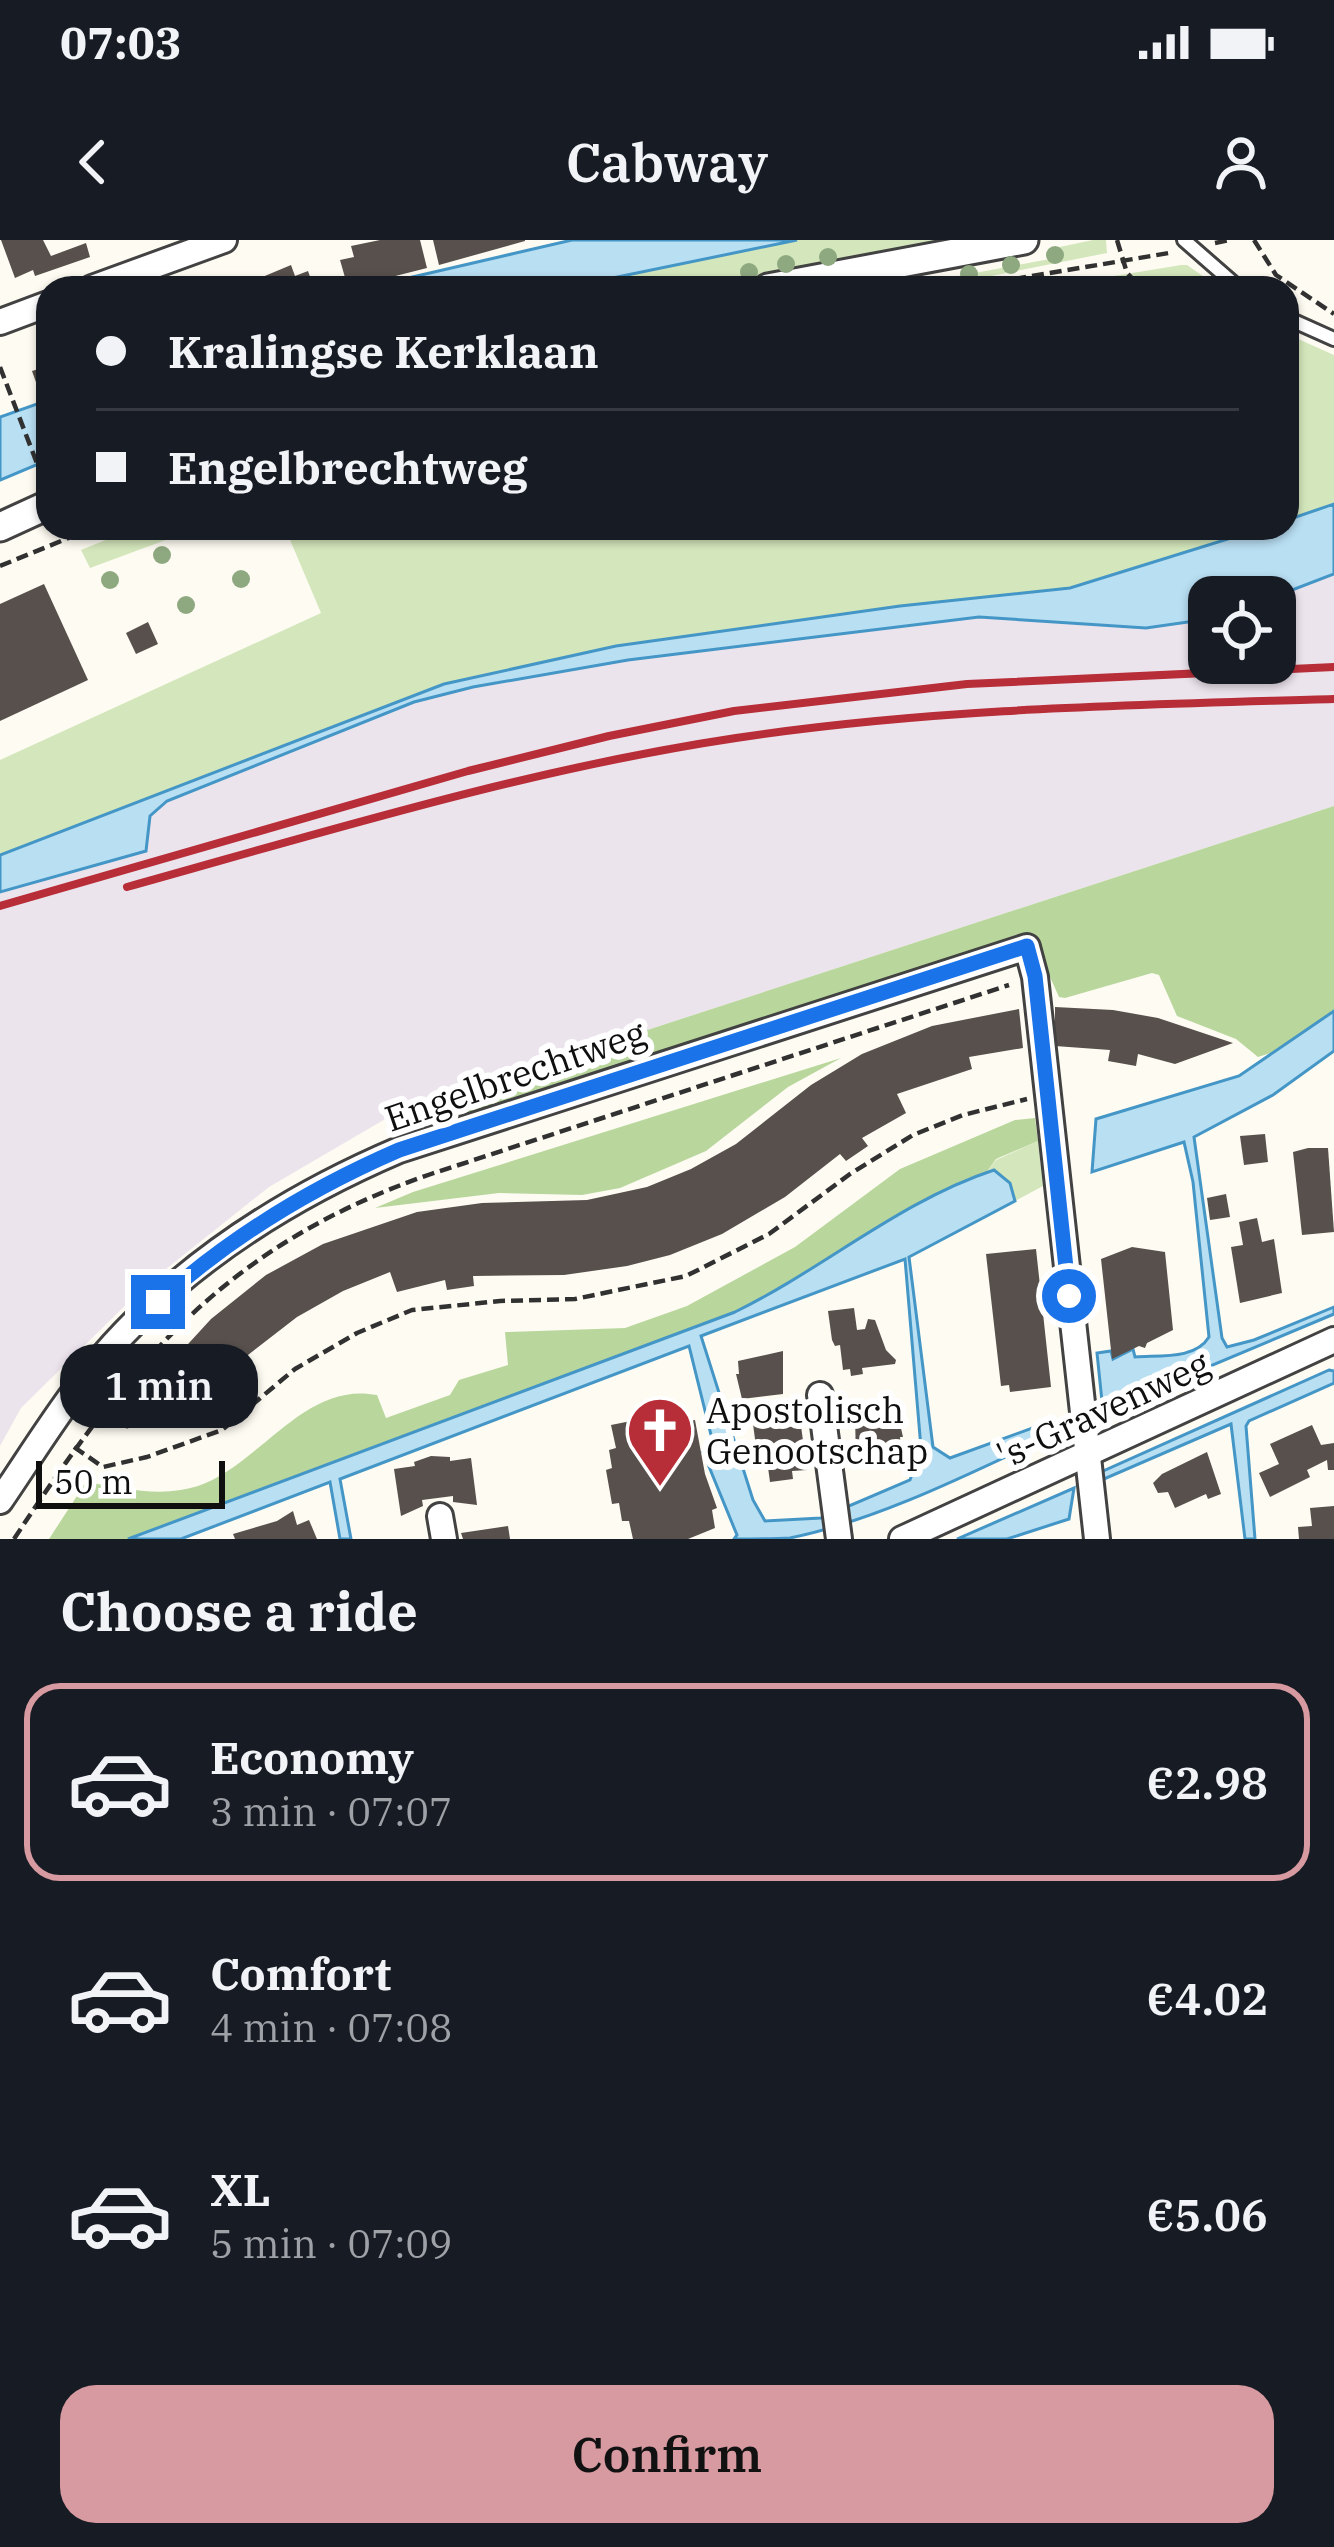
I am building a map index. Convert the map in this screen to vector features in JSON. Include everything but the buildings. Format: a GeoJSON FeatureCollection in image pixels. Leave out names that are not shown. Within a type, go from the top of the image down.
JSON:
{"type":"FeatureCollection","features":[{"type":"Feature","properties":{"kind":"street"},"geometry":{"type":"LineString","coordinates":[[125,276],[224,240]]}},
{"type":"Feature","properties":{"kind":"street"},"geometry":{"type":"LineString","coordinates":[[832,276],[1024,240]]}},
{"type":"Feature","properties":{"kind":"street"},"geometry":{"type":"LineString","coordinates":[[0,322],[36,308]]}},
{"type":"Feature","properties":{"kind":"street"},"geometry":{"type":"LineString","coordinates":[[0,526],[36,510]]}},
{"type":"Feature","properties":{"kind":"street","name":"Engelbrechtweg"},"geometry":{"type":"LineString","coordinates":[[0,1501],[77,1388],[140,1319],[240,1235],[338,1176],[442,1136],[1027,946],[1035,976]]}},
{"type":"Feature","properties":{"kind":"street"},"geometry":{"type":"LineString","coordinates":[[1035,976],[1097,1539]]}},
{"type":"Feature","properties":{"kind":"street","name":"'s-Gravenweg"},"geometry":{"type":"LineString","coordinates":[[902,1539],[1334,1340]]}},
{"type":"Feature","properties":{"kind":"street"},"geometry":{"type":"LineString","coordinates":[[820,1396],[836,1525]]}},
{"type":"Feature","properties":{"kind":"lane"},"geometry":{"type":"LineString","coordinates":[[1188,244],[1225,276]]}},
{"type":"Feature","properties":{"kind":"lane"},"geometry":{"type":"LineString","coordinates":[[1299,323],[1334,339]]}},
{"type":"Feature","properties":{"kind":"path"},"geometry":{"type":"LineString","coordinates":[[1118,240],[1122,262],[1132,276]]}},
{"type":"Feature","properties":{"kind":"path"},"geometry":{"type":"LineString","coordinates":[[1036,276],[1122,262],[1188,244],[1230,240]]}},
{"type":"Feature","properties":{"kind":"path"},"geometry":{"type":"LineString","coordinates":[[1254,240],[1277,276]]}},
{"type":"Feature","properties":{"kind":"path"},"geometry":{"type":"LineString","coordinates":[[1299,294],[1334,314]]}},
{"type":"Feature","properties":{"kind":"path"},"geometry":{"type":"LineString","coordinates":[[0,367],[36,460]]}},
{"type":"Feature","properties":{"kind":"path"},"geometry":{"type":"LineString","coordinates":[[0,566],[64,540]]}},
{"type":"Feature","properties":{"kind":"path"},"geometry":{"type":"LineString","coordinates":[[14,1539],[121,1384],[177,1324],[236,1276],[343,1210],[430,1174],[1035,976]]}},
{"type":"Feature","properties":{"kind":"path"},"geometry":{"type":"LineString","coordinates":[[74,1448],[104,1467],[222,1430],[295,1369],[412,1310],[500,1300],[575,1299],[686,1276],[769,1234],[850,1174],[913,1136],[963,1115],[1048,1093]]}},
{"type":"Feature","properties":{"kind":"shaded area"},"geometry":{"type":"Polygon","coordinates":[[[1334,574],[1334,806],[399,1111],[269,1187],[146,1285],[21,1408],[0,1446],[0,892],[145,851],[150,816],[167,801],[414,702],[628,660],[979,617],[1146,628],[1188,622],[1188,684],[1296,684],[1296,589],[1334,574]]]}},
{"type":"Feature","properties":{"kind":"green space"},"geometry":{"type":"Polygon","coordinates":[[[797,240],[952,240],[770,276],[622,276],[797,240]]]}},
{"type":"Feature","properties":{"kind":"green space"},"geometry":{"type":"Polygon","coordinates":[[[1106,240],[1107,253],[991,276],[958,276],[1050,259],[1050,249],[1106,240]]]}},
{"type":"Feature","properties":{"kind":"green space"},"geometry":{"type":"Polygon","coordinates":[[[1181,265],[1203,276],[1114,276],[1181,265]]]}},
{"type":"Feature","properties":{"kind":"green space"},"geometry":{"type":"Polygon","coordinates":[[[1299,339],[1334,355],[1334,504],[1299,516],[1299,339]]]}},
{"type":"Feature","properties":{"kind":"green space"},"geometry":{"type":"Polygon","coordinates":[[[106,540],[166,540],[90,568],[81,550],[106,540]]]}},
{"type":"Feature","properties":{"kind":"green space"},"geometry":{"type":"Polygon","coordinates":[[[290,540],[1224,540],[1070,588],[900,606],[616,646],[444,684],[0,855],[0,760],[321,613],[290,540]]]}},
{"type":"Feature","properties":{"kind":"green space"},"geometry":{"type":"Polygon","coordinates":[[[1334,806],[1334,1011],[1280,1050],[1258,1057],[1236,1039],[1177,1016],[1159,975],[1152,973],[1059,997],[1041,957],[436,1152],[409,1129],[399,1111],[1334,806]]]}},
{"type":"Feature","properties":{"kind":"green space"},"geometry":{"type":"Polygon","coordinates":[[[841,1058],[788,1087],[706,1151],[620,1188],[582,1195],[499,1193],[375,1208],[413,1192],[841,1058]]]}},
{"type":"Feature","properties":{"kind":"green space"},"geometry":{"type":"Polygon","coordinates":[[[1035,1118],[1038,1141],[996,1159],[986,1173],[911,1208],[736,1312],[128,1539],[49,1539],[86,1482],[156,1492],[198,1486],[242,1461],[327,1400],[377,1395],[386,1418],[450,1395],[459,1380],[508,1365],[505,1332],[625,1328],[687,1306],[795,1247],[900,1169],[1015,1120],[1035,1118]]]}},
{"type":"Feature","properties":{"kind":"green space"},"geometry":{"type":"Polygon","coordinates":[[[1038,1141],[1043,1186],[1015,1201],[1009,1183],[994,1170],[986,1173],[996,1160],[1038,1141]]]}},
{"type":"Feature","properties":{"kind":"water"},"geometry":{"type":"Polygon","coordinates":[[[572,240],[797,240],[622,276],[417,276],[572,240]]]}},
{"type":"Feature","properties":{"kind":"water"},"geometry":{"type":"Polygon","coordinates":[[[36,404],[36,465],[0,480],[0,417],[36,404]]]}},
{"type":"Feature","properties":{"kind":"water"},"geometry":{"type":"Polygon","coordinates":[[[1334,504],[1334,574],[1296,589],[1296,576],[1188,576],[1188,622],[1146,628],[979,617],[628,660],[414,702],[167,801],[150,816],[146,851],[0,892],[0,855],[444,684],[616,646],[900,606],[1070,588],[1224,540],[1299,540],[1299,516],[1334,504]]]}},
{"type":"Feature","properties":{"kind":"water"},"geometry":{"type":"Polygon","coordinates":[[[1334,1011],[1334,1051],[1273,1095],[1194,1137],[1227,1347],[1334,1307],[1334,1314],[1103,1411],[1097,1353],[1111,1351],[1113,1359],[1133,1349],[1135,1357],[1176,1355],[1195,1350],[1209,1337],[1193,1182],[1184,1142],[1092,1172],[1096,1119],[1239,1076],[1334,1011]]]}},
{"type":"Feature","properties":{"kind":"water"},"geometry":{"type":"Polygon","coordinates":[[[994,1170],[1010,1183],[1015,1201],[909,1257],[933,1447],[950,1458],[1049,1422],[1052,1435],[924,1494],[857,1520],[790,1538],[734,1539],[737,1535],[703,1452],[712,1439],[689,1346],[340,1479],[351,1539],[340,1539],[330,1482],[181,1539],[128,1539],[735,1312],[959,1183],[994,1170]],[[905,1259],[701,1336],[753,1500],[765,1521],[821,1518],[910,1480],[921,1448],[905,1259]]]}},
{"type":"Feature","properties":{"kind":"water"},"geometry":{"type":"Polygon","coordinates":[[[1334,1371],[1334,1383],[1246,1426],[1255,1539],[1245,1539],[1231,1424],[1104,1479],[1101,1472],[1334,1371]]]}},
{"type":"Feature","properties":{"kind":"water"},"geometry":{"type":"Polygon","coordinates":[[[1074,1488],[1069,1519],[1007,1539],[957,1539],[1074,1488]]]}},
{"type":"Feature","properties":{"kind":"railway"},"geometry":{"type":"LineString","coordinates":[[0,906],[468,771],[734,711],[967,684],[1334,667]]}},
{"type":"Feature","properties":{"kind":"railway"},"geometry":{"type":"LineString","coordinates":[[127,887],[505,784],[736,738],[959,714],[1334,699]]}},
{"type":"Feature","properties":{"kind":"place","name":"Apostolisch Genootschap"},"geometry":{"type":"Point","coordinates":[660,1489]}},
{"type":"Feature","properties":{"kind":"route"},"geometry":{"type":"LineString","coordinates":[[158,1302],[240,1235],[289,1203],[399,1150],[1027,946],[1035,976],[1069,1296]]}}]}
